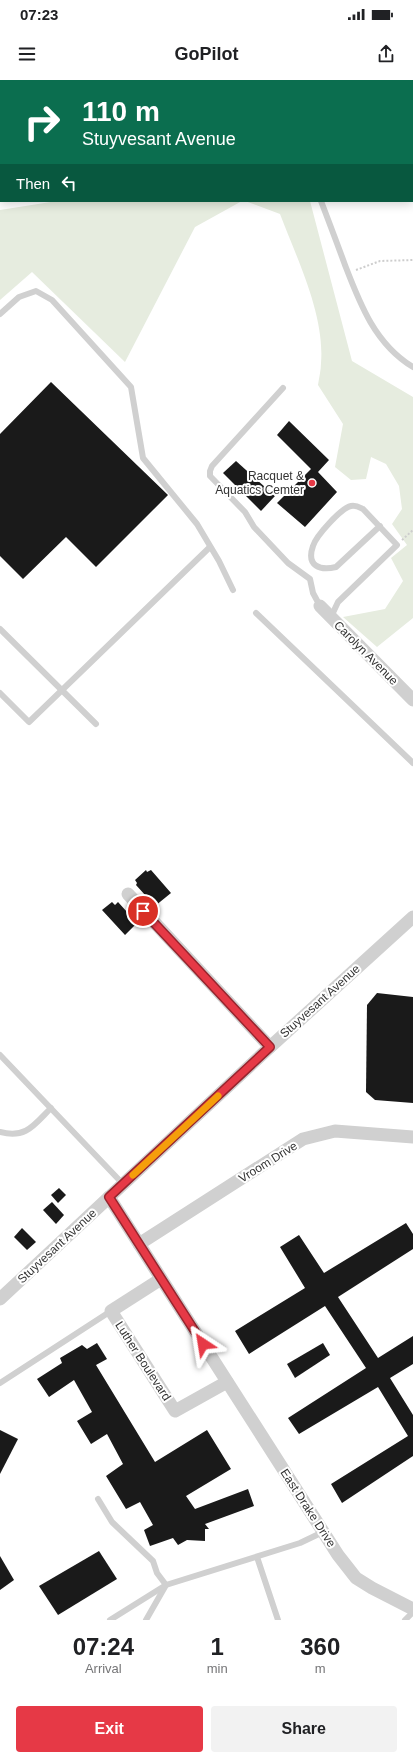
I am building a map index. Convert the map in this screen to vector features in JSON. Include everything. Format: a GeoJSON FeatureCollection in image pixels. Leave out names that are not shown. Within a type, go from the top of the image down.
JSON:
{"type":"FeatureCollection","features":[{"type":"Feature","properties":{"kind":"street","name":"Carolyn Avenue"},"geometry":{"type":"LineString","coordinates":[[320,606],[413,700]]}},
{"type":"Feature","properties":{"kind":"street"},"geometry":{"type":"LineString","coordinates":[[128,894],[270,1047]]}},
{"type":"Feature","properties":{"kind":"street","name":"Stuyvesant Avenue"},"geometry":{"type":"LineString","coordinates":[[0,1299],[413,916]]}},
{"type":"Feature","properties":{"kind":"street","name":"Vroom Drive"},"geometry":{"type":"LineString","coordinates":[[139,1244],[303,1139],[335,1130],[413,1137]]}},
{"type":"Feature","properties":{"kind":"street","name":"East Drake Drive"},"geometry":{"type":"LineString","coordinates":[[109,1197],[338,1555],[356,1578],[413,1610]]}},
{"type":"Feature","properties":{"kind":"street","name":"Luther Boulevard"},"geometry":{"type":"LineString","coordinates":[[161,1279],[111,1311],[175,1411],[228,1382]]}},
{"type":"Feature","properties":{"kind":"lane"},"geometry":{"type":"LineString","coordinates":[[321,202],[348,273],[367,318],[378,336],[402,361],[413,367]]}},
{"type":"Feature","properties":{"kind":"lane"},"geometry":{"type":"LineString","coordinates":[[0,314],[19,297],[36,292],[52,300],[131,387],[143,458],[197,524],[233,590]]}},
{"type":"Feature","properties":{"kind":"lane"},"geometry":{"type":"LineString","coordinates":[[283,388],[212,466],[210,476],[245,512],[254,527],[288,563],[310,578],[313,593],[320,606]]}},
{"type":"Feature","properties":{"kind":"lane"},"geometry":{"type":"LineString","coordinates":[[319,569],[314,564],[311,555],[313,545],[318,536],[344,509],[352,506],[358,506],[363,509],[397,544],[338,602],[331,617]]}},
{"type":"Feature","properties":{"kind":"lane"},"geometry":{"type":"LineString","coordinates":[[310,578],[319,569],[336,567],[380,526]]}},
{"type":"Feature","properties":{"kind":"lane"},"geometry":{"type":"LineString","coordinates":[[0,693],[29,722],[210,547]]}},
{"type":"Feature","properties":{"kind":"lane"},"geometry":{"type":"LineString","coordinates":[[256,612],[413,763]]}},
{"type":"Feature","properties":{"kind":"lane"},"geometry":{"type":"LineString","coordinates":[[0,629],[96,724]]}},
{"type":"Feature","properties":{"kind":"lane"},"geometry":{"type":"LineString","coordinates":[[0,1055],[123,1184]]}},
{"type":"Feature","properties":{"kind":"lane"},"geometry":{"type":"LineString","coordinates":[[0,1132],[19,1134],[32,1127],[51,1108]]}},
{"type":"Feature","properties":{"kind":"lane"},"geometry":{"type":"LineString","coordinates":[[0,1383],[111,1311]]}},
{"type":"Feature","properties":{"kind":"lane"},"geometry":{"type":"LineString","coordinates":[[98,1500],[112,1522],[153,1561],[157,1573],[166,1585]]}},
{"type":"Feature","properties":{"kind":"lane"},"geometry":{"type":"LineString","coordinates":[[110,1620],[166,1585],[300,1543],[323,1532]]}},
{"type":"Feature","properties":{"kind":"lane"},"geometry":{"type":"LineString","coordinates":[[257,1556],[278,1620]]}},
{"type":"Feature","properties":{"kind":"lane"},"geometry":{"type":"LineString","coordinates":[[146,1620],[166,1585]]}},
{"type":"Feature","properties":{"kind":"lane"},"geometry":{"type":"LineString","coordinates":[[405,1620],[413,1610]]}},
{"type":"Feature","properties":{"kind":"path"},"geometry":{"type":"LineString","coordinates":[[348,273],[380,261],[413,260]]}},
{"type":"Feature","properties":{"kind":"path"},"geometry":{"type":"LineString","coordinates":[[397,544],[413,530]]}},
{"type":"Feature","properties":{"kind":"shaded area"},"geometry":{"type":"Polygon","coordinates":[[[51,202],[240,202],[195,227],[125,362],[32,272],[0,300],[0,210],[51,202]]]}},
{"type":"Feature","properties":{"kind":"shaded area"},"geometry":{"type":"Polygon","coordinates":[[[248,202],[310,202],[352,361],[413,397],[413,618],[377,647],[343,617],[385,609],[403,581],[391,558],[407,545],[392,524],[402,509],[399,486],[386,464],[371,457],[366,479],[351,480],[335,467],[343,424],[318,385],[321,366],[319,326],[308,287],[280,214],[248,202]]]}},
{"type":"Feature","properties":{"kind":"building"},"geometry":{"type":"Polygon","coordinates":[[[51,382],[168,495],[96,567],[66,537],[23,579],[0,556],[0,434],[51,382]]]}},
{"type":"Feature","properties":{"kind":"building","name":"Racquet & Aquatics Cemter"},"geometry":{"type":"Polygon","coordinates":[[[289,421],[329,460],[318,472],[337,492],[305,527],[277,503],[311,469],[277,435],[289,421]]]}},
{"type":"Feature","properties":{"kind":"building"},"geometry":{"type":"Polygon","coordinates":[[[236,461],[275,496],[261,511],[223,473],[236,461]]]}},
{"type":"Feature","properties":{"kind":"building"},"geometry":{"type":"Polygon","coordinates":[[[146,870],[147,872],[151,870],[171,893],[155,906],[136,885],[137,883],[135,880],[146,870]]]}},
{"type":"Feature","properties":{"kind":"building"},"geometry":{"type":"Polygon","coordinates":[[[112,902],[115,905],[118,902],[137,923],[125,935],[102,910],[112,902]]]}},
{"type":"Feature","properties":{"kind":"building"},"geometry":{"type":"Polygon","coordinates":[[[377,993],[413,997],[413,1103],[375,1100],[366,1092],[367,1005],[377,993]]]}},
{"type":"Feature","properties":{"kind":"building"},"geometry":{"type":"Polygon","coordinates":[[[59,1188],[66,1195],[58,1203],[51,1195],[59,1188]]]}},
{"type":"Feature","properties":{"kind":"building"},"geometry":{"type":"Polygon","coordinates":[[[52,1202],[64,1215],[56,1224],[43,1210],[52,1202]]]}},
{"type":"Feature","properties":{"kind":"building"},"geometry":{"type":"Polygon","coordinates":[[[406,1223],[413,1234],[413,1249],[338,1297],[378,1358],[413,1336],[413,1364],[390,1378],[413,1415],[413,1456],[342,1503],[331,1484],[408,1436],[378,1387],[299,1434],[288,1418],[366,1368],[325,1306],[249,1354],[235,1331],[305,1288],[280,1247],[299,1235],[324,1273],[406,1223]]]}},
{"type":"Feature","properties":{"kind":"building"},"geometry":{"type":"Polygon","coordinates":[[[22,1228],[36,1242],[27,1250],[14,1237],[22,1228]]]}},
{"type":"Feature","properties":{"kind":"building"},"geometry":{"type":"Polygon","coordinates":[[[97,1343],[107,1359],[96,1365],[155,1462],[207,1430],[231,1469],[186,1496],[195,1509],[248,1489],[254,1506],[205,1524],[209,1529],[205,1529],[205,1541],[187,1540],[178,1545],[173,1538],[150,1546],[144,1530],[153,1525],[140,1502],[126,1509],[106,1476],[123,1464],[107,1434],[91,1444],[77,1421],[92,1412],[74,1380],[49,1397],[37,1379],[62,1363],[60,1358],[82,1345],[87,1349],[97,1343]]]}},
{"type":"Feature","properties":{"kind":"building"},"geometry":{"type":"Polygon","coordinates":[[[323,1343],[330,1355],[295,1378],[287,1364],[323,1343]]]}},
{"type":"Feature","properties":{"kind":"building"},"geometry":{"type":"Polygon","coordinates":[[[0,1430],[18,1439],[0,1474],[0,1430]]]}},
{"type":"Feature","properties":{"kind":"building"},"geometry":{"type":"Polygon","coordinates":[[[99,1551],[117,1579],[58,1615],[39,1586],[99,1551]]]}},
{"type":"Feature","properties":{"kind":"building"},"geometry":{"type":"Polygon","coordinates":[[[0,1556],[14,1580],[0,1590],[0,1556]]]}},
{"type":"Feature","properties":{"kind":"slow traffic"},"geometry":{"type":"LineString","coordinates":[[133,1175],[218,1096]]}},
{"type":"Feature","properties":{"kind":"place","name":"Racquet & Aquatics Cemter"},"geometry":{"type":"Point","coordinates":[312,483]}},
{"type":"Feature","properties":{"kind":"route"},"geometry":{"type":"LineString","coordinates":[[143,911],[270,1047],[109,1197],[203,1344]]}}]}
